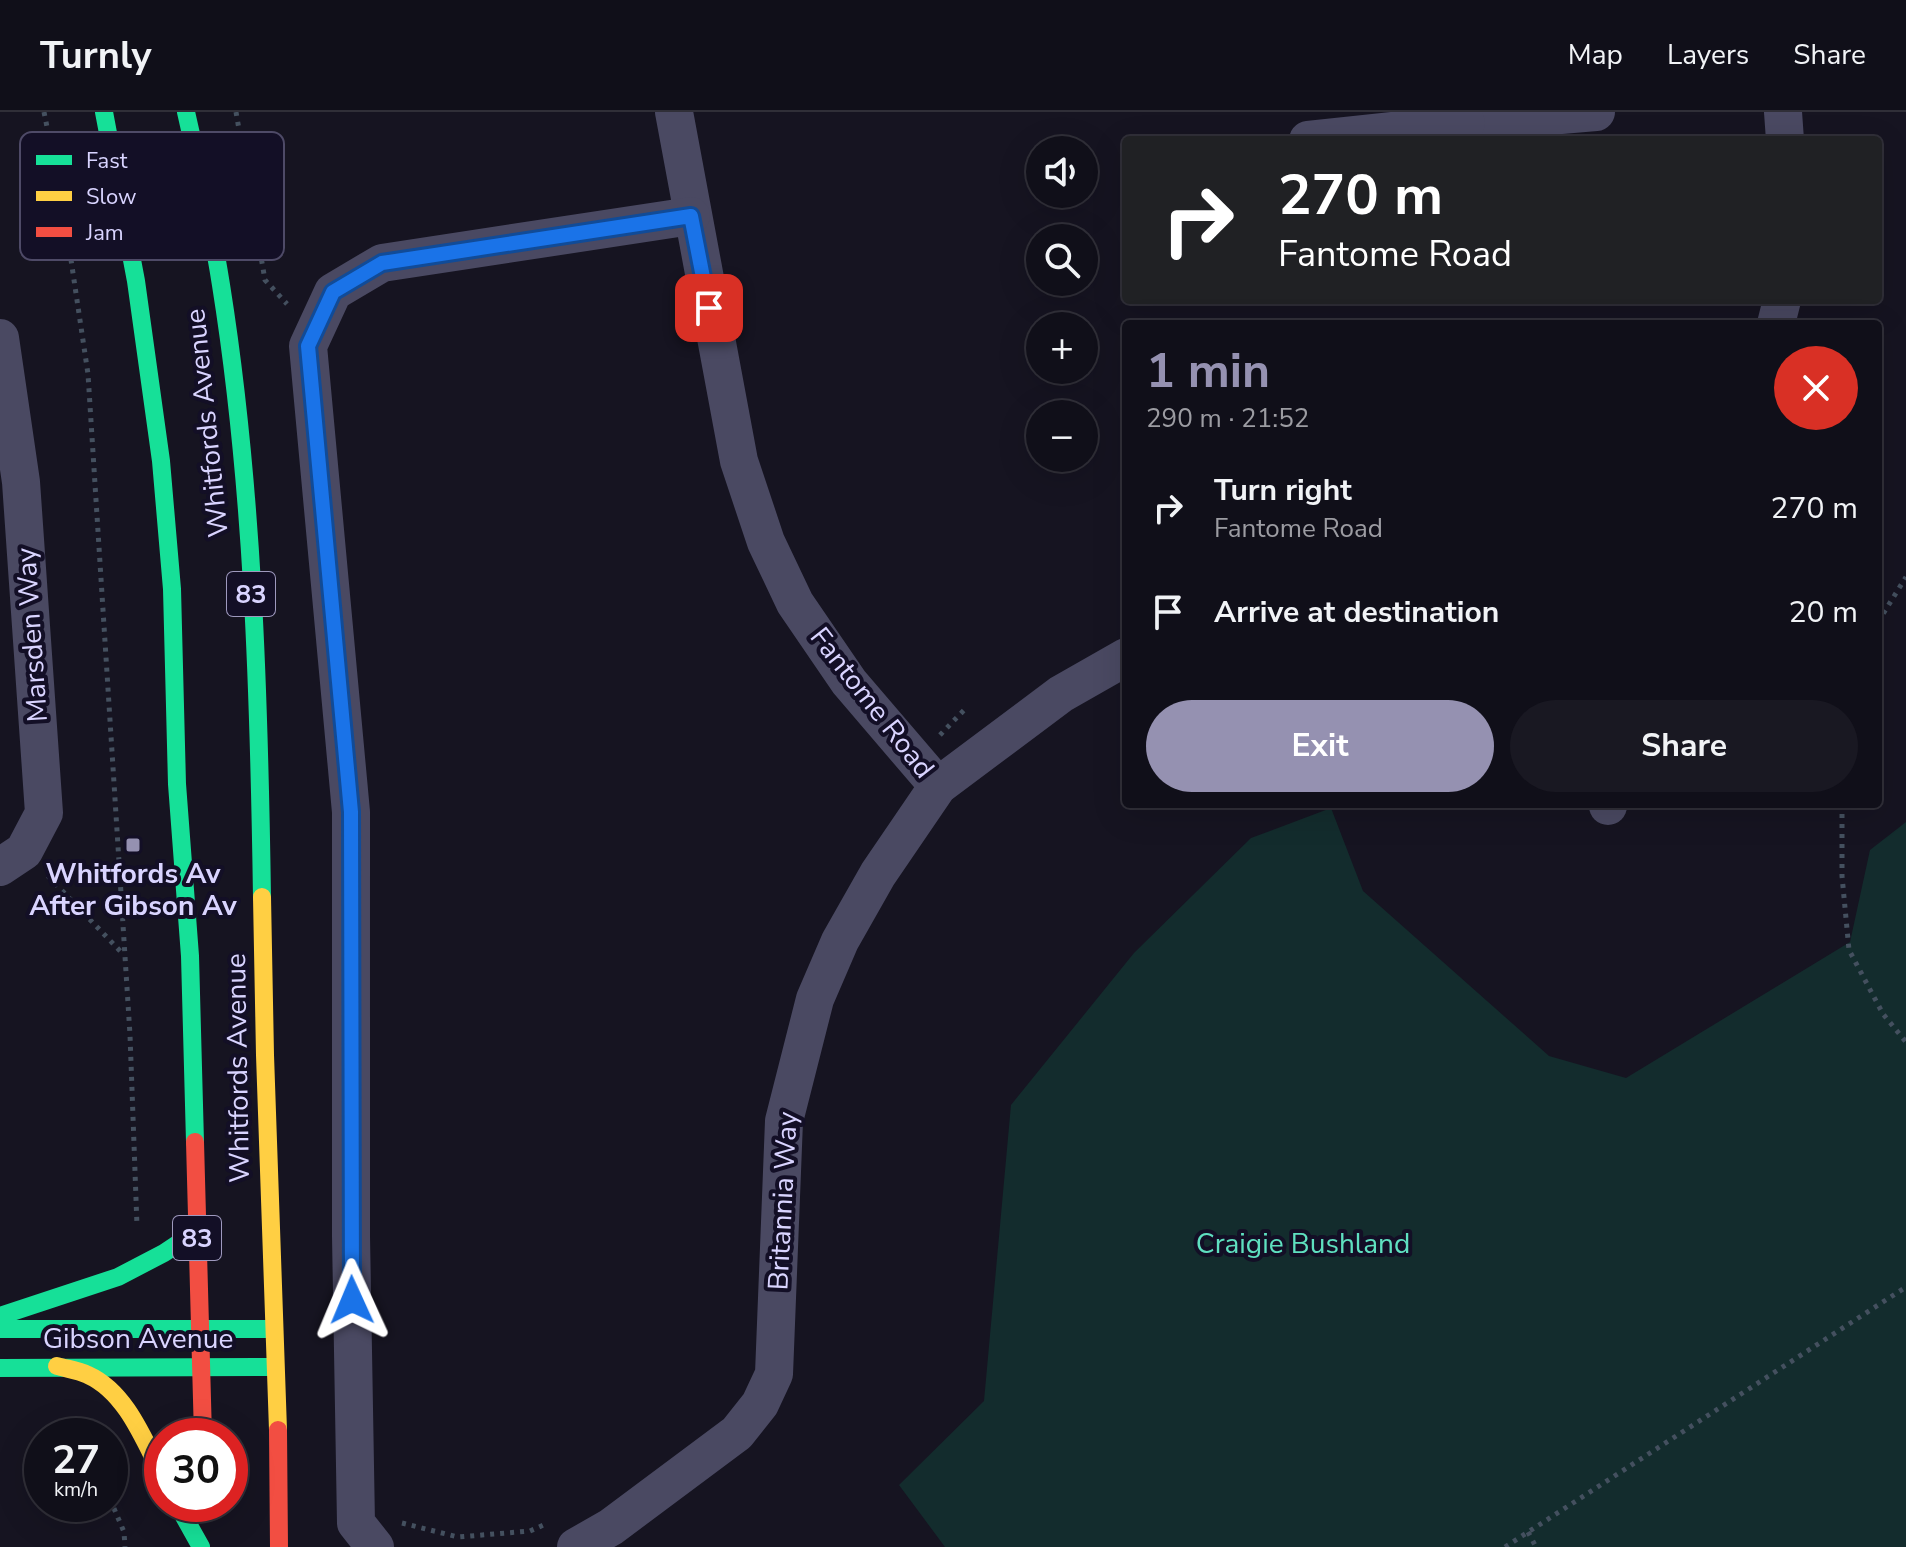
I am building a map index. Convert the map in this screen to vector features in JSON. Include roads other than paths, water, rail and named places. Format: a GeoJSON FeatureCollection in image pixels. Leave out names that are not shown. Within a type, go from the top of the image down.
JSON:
{"type":"FeatureCollection","features":[{"type":"Feature","properties":{"kind":"main road","name":"Whitfords Avenue"},"geometry":{"type":"LineString","coordinates":[[104,112],[108,132]]}},
{"type":"Feature","properties":{"kind":"main road","name":"Whitfords Avenue"},"geometry":{"type":"LineString","coordinates":[[186,112],[190,132]]}},
{"type":"Feature","properties":{"kind":"main road","name":"Whitfords Avenue"},"geometry":{"type":"LineString","coordinates":[[132,260],[163,475],[172,589],[177,784],[190,956],[202,1418]]}},
{"type":"Feature","properties":{"kind":"main road","name":"Whitfords Avenue"},"geometry":{"type":"LineString","coordinates":[[216,260],[243,473],[255,660],[279,1547]]}},
{"type":"Feature","properties":{"kind":"main road"},"geometry":{"type":"LineString","coordinates":[[0,1316],[118,1277],[164,1253],[197,1231]]}},
{"type":"Feature","properties":{"kind":"main road","name":"Gibson Avenue"},"geometry":{"type":"LineString","coordinates":[[0,1329],[274,1329]]}},
{"type":"Feature","properties":{"kind":"main road"},"geometry":{"type":"LineString","coordinates":[[57,1366],[92,1376],[110,1391],[133,1417],[144,1439]]}},
{"type":"Feature","properties":{"kind":"main road","name":"Gibson Avenue"},"geometry":{"type":"LineString","coordinates":[[0,1368],[275,1367]]}},
{"type":"Feature","properties":{"kind":"main road"},"geometry":{"type":"LineString","coordinates":[[187,1522],[202,1547]]}},
{"type":"Feature","properties":{"kind":"main road"},"geometry":{"type":"LineString","coordinates":[[202,1547],[204,1522]]}},
{"type":"Feature","properties":{"kind":"street","name":"Fantome Road"},"geometry":{"type":"LineString","coordinates":[[674,112],[739,461],[766,542],[795,603],[849,682],[926,772]]}},
{"type":"Feature","properties":{"kind":"street"},"geometry":{"type":"LineString","coordinates":[[1335,136],[1466,117],[1596,112]]}},
{"type":"Feature","properties":{"kind":"street"},"geometry":{"type":"LineString","coordinates":[[1783,112],[1785,136]]}},
{"type":"Feature","properties":{"kind":"street"},"geometry":{"type":"LineString","coordinates":[[365,1535],[351,1236],[351,812],[308,346],[333,292],[382,263],[691,216]]}},
{"type":"Feature","properties":{"kind":"street","name":"Marsden Way"},"geometry":{"type":"LineString","coordinates":[[0,338],[7,424],[21,482],[44,813],[12,859]]}},
{"type":"Feature","properties":{"kind":"street","name":"Britannia Way"},"geometry":{"type":"LineString","coordinates":[[565,1534],[611,1527],[737,1433],[765,1394],[774,1374],[784,1121],[815,999],[840,941],[878,874],[926,772],[1122,659]]}},
{"type":"Feature","properties":{"kind":"place","name":"Whitfords Av After Gibson Av"},"geometry":{"type":"Point","coordinates":[133,845]}},
{"type":"Feature","properties":{"kind":"park label","name":"Craigie Bushland"},"geometry":{"type":"Point","coordinates":[1303,1244]}}]}
